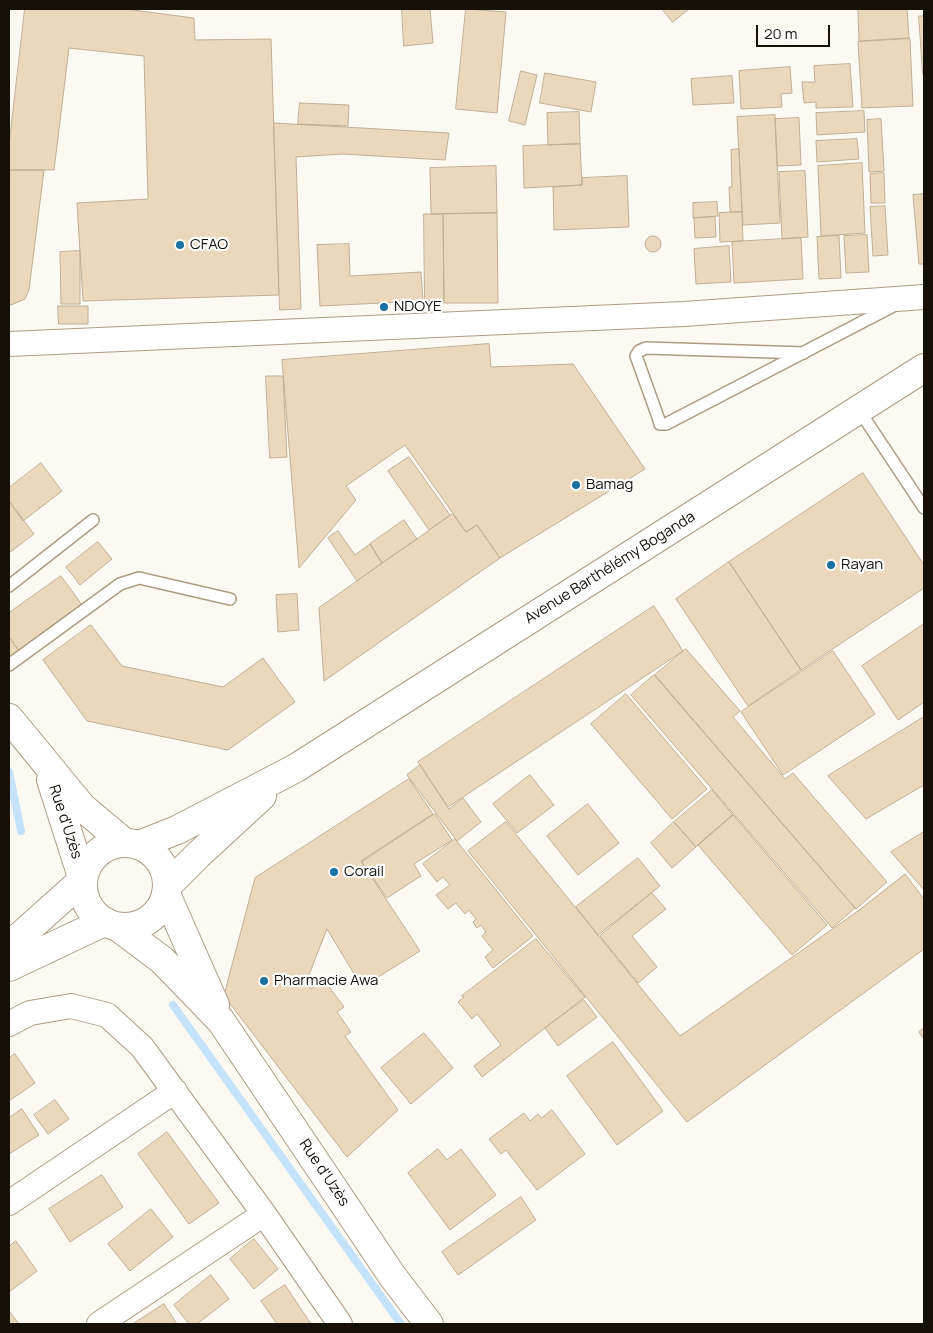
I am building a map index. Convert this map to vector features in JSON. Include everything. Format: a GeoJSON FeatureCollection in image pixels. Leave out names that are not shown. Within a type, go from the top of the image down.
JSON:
{"type":"FeatureCollection","features":[{"type":"Feature","properties":{"kind":"main road","name":"Avenue Barthélémy Boganda"},"geometry":{"type":"LineString","coordinates":[[132,844],[177,830],[296,768],[924,368]]}},
{"type":"Feature","properties":{"kind":"main road","name":"Rue d'Uzès"},"geometry":{"type":"LineString","coordinates":[[9,718],[45,765],[82,807],[132,844]]}},
{"type":"Feature","properties":{"kind":"main road","name":"Rue d'Uzès"},"geometry":{"type":"LineString","coordinates":[[45,765],[83,880]]}},
{"type":"Feature","properties":{"kind":"main road","name":"Avenue Barthélémy Boganda"},"geometry":{"type":"LineString","coordinates":[[167,890],[248,808],[296,768]]}},
{"type":"Feature","properties":{"kind":"main road"},"geometry":{"type":"LineString","coordinates":[[9,967],[111,924],[134,926],[148,920],[160,909],[167,890],[166,873],[160,861],[151,851],[132,844],[108,846],[94,856],[85,870],[83,880],[84,895],[89,908],[111,924]]}},
{"type":"Feature","properties":{"kind":"main road"},"geometry":{"type":"LineString","coordinates":[[9,946],[83,880]]}},
{"type":"Feature","properties":{"kind":"main road","name":"Rue d'Uzès"},"geometry":{"type":"LineString","coordinates":[[167,890],[221,1021]]}},
{"type":"Feature","properties":{"kind":"main road","name":"Rue d'Uzès"},"geometry":{"type":"LineString","coordinates":[[111,924],[162,960],[221,1021],[393,1277],[429,1324]]}},
{"type":"Feature","properties":{"kind":"street"},"geometry":{"type":"LineString","coordinates":[[9,344],[684,314],[916,297]]}},
{"type":"Feature","properties":{"kind":"street"},"geometry":{"type":"LineString","coordinates":[[9,1024],[30,1013],[71,1006],[107,1014],[142,1047],[264,1214],[340,1324]]}},
{"type":"Feature","properties":{"kind":"street"},"geometry":{"type":"LineString","coordinates":[[9,1202],[175,1091]]}},
{"type":"Feature","properties":{"kind":"street"},"geometry":{"type":"LineString","coordinates":[[100,1324],[264,1214]]}},
{"type":"Feature","properties":{"kind":"lane"},"geometry":{"type":"LineString","coordinates":[[804,352],[646,348],[639,351],[636,356],[658,420],[660,424],[666,424],[804,352],[916,297]]}},
{"type":"Feature","properties":{"kind":"lane"},"geometry":{"type":"LineString","coordinates":[[859,410],[924,508]]}},
{"type":"Feature","properties":{"kind":"lane"},"geometry":{"type":"LineString","coordinates":[[9,586],[93,520]]}},
{"type":"Feature","properties":{"kind":"lane"},"geometry":{"type":"LineString","coordinates":[[9,664],[120,584],[139,578],[230,599]]}},
{"type":"Feature","properties":{"kind":"building"},"geometry":{"type":"Polygon","coordinates":[[[25,9],[125,9],[194,18],[195,40],[271,39],[279,295],[83,301],[77,203],[148,199],[144,56],[69,48],[54,170],[9,170],[9,145],[25,9]]]}},
{"type":"Feature","properties":{"kind":"building"},"geometry":{"type":"Polygon","coordinates":[[[402,9],[430,9],[433,43],[404,46],[402,9]]]}},
{"type":"Feature","properties":{"kind":"building"},"geometry":{"type":"Polygon","coordinates":[[[466,9],[506,12],[497,113],[456,109],[466,9]]]}},
{"type":"Feature","properties":{"kind":"building"},"geometry":{"type":"Polygon","coordinates":[[[662,9],[689,9],[673,22],[662,9]]]}},
{"type":"Feature","properties":{"kind":"building"},"geometry":{"type":"Polygon","coordinates":[[[907,9],[909,38],[859,41],[858,10],[907,9]]]}},
{"type":"Feature","properties":{"kind":"building"},"geometry":{"type":"Polygon","coordinates":[[[919,16],[924,16],[923,74],[919,16]]]}},
{"type":"Feature","properties":{"kind":"building"},"geometry":{"type":"Polygon","coordinates":[[[910,39],[913,106],[862,108],[858,42],[910,39]]]}},
{"type":"Feature","properties":{"kind":"building"},"geometry":{"type":"Polygon","coordinates":[[[850,64],[853,107],[816,108],[816,102],[804,103],[802,82],[815,82],[814,66],[850,64]]]}},
{"type":"Feature","properties":{"kind":"building"},"geometry":{"type":"Polygon","coordinates":[[[790,67],[792,93],[781,94],[782,107],[741,109],[739,71],[790,67]]]}},
{"type":"Feature","properties":{"kind":"building"},"geometry":{"type":"Polygon","coordinates":[[[521,71],[537,75],[525,125],[509,121],[521,71]]]}},
{"type":"Feature","properties":{"kind":"building"},"geometry":{"type":"Polygon","coordinates":[[[545,73],[596,82],[591,112],[540,103],[545,73]]]}},
{"type":"Feature","properties":{"kind":"building"},"geometry":{"type":"Polygon","coordinates":[[[732,76],[734,103],[693,105],[691,79],[732,76]]]}},
{"type":"Feature","properties":{"kind":"building"},"geometry":{"type":"Polygon","coordinates":[[[300,103],[349,105],[348,126],[298,124],[300,103]]]}},
{"type":"Feature","properties":{"kind":"building"},"geometry":{"type":"Polygon","coordinates":[[[864,111],[865,132],[817,135],[816,113],[864,111]]]}},
{"type":"Feature","properties":{"kind":"building"},"geometry":{"type":"Polygon","coordinates":[[[579,112],[580,144],[548,145],[547,113],[579,112]]]}},
{"type":"Feature","properties":{"kind":"building"},"geometry":{"type":"Polygon","coordinates":[[[775,115],[780,223],[743,225],[737,117],[775,115]]]}},
{"type":"Feature","properties":{"kind":"building"},"geometry":{"type":"Polygon","coordinates":[[[799,118],[801,165],[777,166],[775,119],[799,118]]]}},
{"type":"Feature","properties":{"kind":"building"},"geometry":{"type":"Polygon","coordinates":[[[881,119],[884,171],[869,172],[867,120],[881,119]]]}},
{"type":"Feature","properties":{"kind":"building"},"geometry":{"type":"Polygon","coordinates":[[[274,123],[449,133],[445,160],[342,154],[296,157],[301,309],[280,310],[274,123]]]}},
{"type":"Feature","properties":{"kind":"building"},"geometry":{"type":"Polygon","coordinates":[[[857,139],[859,159],[817,162],[816,141],[857,139]]]}},
{"type":"Feature","properties":{"kind":"building"},"geometry":{"type":"Polygon","coordinates":[[[580,144],[582,185],[524,188],[523,146],[580,144]]]}},
{"type":"Feature","properties":{"kind":"building"},"geometry":{"type":"Polygon","coordinates":[[[739,149],[742,212],[730,212],[729,187],[732,187],[731,150],[739,149]]]}},
{"type":"Feature","properties":{"kind":"building"},"geometry":{"type":"Polygon","coordinates":[[[862,163],[865,233],[821,236],[818,166],[862,163]]]}},
{"type":"Feature","properties":{"kind":"building"},"geometry":{"type":"Polygon","coordinates":[[[496,166],[497,213],[431,214],[430,168],[496,166]]]}},
{"type":"Feature","properties":{"kind":"building"},"geometry":{"type":"Polygon","coordinates":[[[10,170],[44,170],[29,290],[25,299],[11,305],[9,304],[10,170]]]}},
{"type":"Feature","properties":{"kind":"building"},"geometry":{"type":"Polygon","coordinates":[[[805,171],[808,237],[782,239],[779,172],[805,171]]]}},
{"type":"Feature","properties":{"kind":"building"},"geometry":{"type":"Polygon","coordinates":[[[884,173],[885,203],[871,203],[870,174],[884,173]]]}},
{"type":"Feature","properties":{"kind":"building"},"geometry":{"type":"Polygon","coordinates":[[[627,176],[629,227],[554,230],[553,187],[582,185],[582,178],[627,176]]]}},
{"type":"Feature","properties":{"kind":"building"},"geometry":{"type":"Polygon","coordinates":[[[924,194],[924,264],[919,264],[913,195],[924,194]]]}},
{"type":"Feature","properties":{"kind":"building"},"geometry":{"type":"Polygon","coordinates":[[[717,202],[718,216],[693,218],[693,203],[717,202]]]}},
{"type":"Feature","properties":{"kind":"building"},"geometry":{"type":"Polygon","coordinates":[[[885,206],[888,255],[873,256],[870,207],[885,206]]]}},
{"type":"Feature","properties":{"kind":"building"},"geometry":{"type":"Polygon","coordinates":[[[742,212],[743,241],[720,242],[719,213],[742,212]]]}},
{"type":"Feature","properties":{"kind":"building"},"geometry":{"type":"Polygon","coordinates":[[[497,213],[498,303],[444,303],[443,214],[497,213]]]}},
{"type":"Feature","properties":{"kind":"building"},"geometry":{"type":"Polygon","coordinates":[[[424,214],[443,214],[444,301],[425,301],[424,214]]]}},
{"type":"Feature","properties":{"kind":"building"},"geometry":{"type":"Polygon","coordinates":[[[715,217],[716,237],[695,238],[694,218],[715,217]]]}},
{"type":"Feature","properties":{"kind":"building"},"geometry":{"type":"Polygon","coordinates":[[[867,235],[869,272],[846,273],[844,236],[867,235]]]}},
{"type":"Feature","properties":{"kind":"building"},"geometry":{"type":"Polygon","coordinates":[[[653,236],[659,238],[661,244],[659,250],[653,252],[647,250],[645,244],[647,238],[653,236]]]}},
{"type":"Feature","properties":{"kind":"building"},"geometry":{"type":"Polygon","coordinates":[[[839,236],[841,278],[819,279],[817,237],[839,236]]]}},
{"type":"Feature","properties":{"kind":"building"},"geometry":{"type":"Polygon","coordinates":[[[801,238],[803,279],[734,283],[732,242],[801,238]]]}},
{"type":"Feature","properties":{"kind":"building"},"geometry":{"type":"Polygon","coordinates":[[[349,244],[350,276],[421,272],[423,301],[320,306],[317,245],[349,244]]]}},
{"type":"Feature","properties":{"kind":"building"},"geometry":{"type":"Polygon","coordinates":[[[729,246],[731,282],[696,284],[694,249],[729,246]]]}},
{"type":"Feature","properties":{"kind":"building"},"geometry":{"type":"Polygon","coordinates":[[[80,251],[80,304],[61,304],[60,252],[80,251]]]}},
{"type":"Feature","properties":{"kind":"building"},"geometry":{"type":"Polygon","coordinates":[[[58,306],[88,306],[88,324],[59,324],[58,306]]]}},
{"type":"Feature","properties":{"kind":"building"},"geometry":{"type":"Polygon","coordinates":[[[489,344],[491,367],[573,364],[645,469],[500,558],[477,525],[466,532],[405,445],[346,486],[356,500],[299,568],[282,360],[489,344]]]}},
{"type":"Feature","properties":{"kind":"building"},"geometry":{"type":"Polygon","coordinates":[[[266,376],[283,376],[287,457],[270,458],[266,376]]]}},
{"type":"Feature","properties":{"kind":"building"},"geometry":{"type":"Polygon","coordinates":[[[409,457],[450,515],[429,530],[388,471],[409,457]]]}},
{"type":"Feature","properties":{"kind":"building"},"geometry":{"type":"Polygon","coordinates":[[[41,463],[62,491],[23,521],[9,501],[9,488],[41,463]]]}},
{"type":"Feature","properties":{"kind":"building"},"geometry":{"type":"Polygon","coordinates":[[[863,473],[924,565],[924,588],[801,670],[729,562],[863,473]]]}},
{"type":"Feature","properties":{"kind":"building"},"geometry":{"type":"Polygon","coordinates":[[[9,501],[34,534],[9,553],[9,501]]]}},
{"type":"Feature","properties":{"kind":"building"},"geometry":{"type":"Polygon","coordinates":[[[453,514],[466,532],[477,525],[500,558],[324,681],[319,608],[453,514]]]}},
{"type":"Feature","properties":{"kind":"building"},"geometry":{"type":"Polygon","coordinates":[[[404,520],[417,539],[382,563],[370,544],[404,520]]]}},
{"type":"Feature","properties":{"kind":"building"},"geometry":{"type":"Polygon","coordinates":[[[338,531],[355,555],[370,544],[382,563],[357,581],[328,538],[338,531]]]}},
{"type":"Feature","properties":{"kind":"building"},"geometry":{"type":"Polygon","coordinates":[[[98,542],[112,559],[80,585],[66,567],[98,542]]]}},
{"type":"Feature","properties":{"kind":"building"},"geometry":{"type":"Polygon","coordinates":[[[729,562],[801,670],[748,706],[676,599],[729,562]]]}},
{"type":"Feature","properties":{"kind":"building"},"geometry":{"type":"Polygon","coordinates":[[[61,576],[85,609],[22,655],[9,637],[9,613],[61,576]]]}},
{"type":"Feature","properties":{"kind":"building"},"geometry":{"type":"Polygon","coordinates":[[[297,594],[299,630],[278,632],[276,595],[297,594]]]}},
{"type":"Feature","properties":{"kind":"building"},"geometry":{"type":"Polygon","coordinates":[[[654,606],[683,651],[448,807],[418,762],[654,606]]]}},
{"type":"Feature","properties":{"kind":"building"},"geometry":{"type":"Polygon","coordinates":[[[924,624],[924,702],[898,720],[862,666],[924,624]]]}},
{"type":"Feature","properties":{"kind":"building"},"geometry":{"type":"Polygon","coordinates":[[[91,625],[122,666],[223,687],[263,658],[295,702],[228,750],[87,721],[43,660],[91,625]]]}},
{"type":"Feature","properties":{"kind":"building"},"geometry":{"type":"Polygon","coordinates":[[[9,637],[22,655],[9,661],[9,637]]]}},
{"type":"Feature","properties":{"kind":"building"},"geometry":{"type":"Polygon","coordinates":[[[686,649],[740,711],[733,717],[785,779],[793,773],[887,882],[856,909],[655,675],[686,649]]]}},
{"type":"Feature","properties":{"kind":"building"},"geometry":{"type":"Polygon","coordinates":[[[833,651],[875,714],[783,775],[741,712],[833,651]]]}},
{"type":"Feature","properties":{"kind":"building"},"geometry":{"type":"Polygon","coordinates":[[[654,675],[855,908],[832,928],[631,695],[654,675]]]}},
{"type":"Feature","properties":{"kind":"building"},"geometry":{"type":"Polygon","coordinates":[[[626,694],[707,789],[672,819],[591,724],[626,694]]]}},
{"type":"Feature","properties":{"kind":"building"},"geometry":{"type":"Polygon","coordinates":[[[924,717],[924,785],[866,819],[828,776],[924,717]]]}},
{"type":"Feature","properties":{"kind":"building"},"geometry":{"type":"Polygon","coordinates":[[[420,765],[449,809],[463,798],[481,822],[457,841],[407,775],[420,765]]]}},
{"type":"Feature","properties":{"kind":"building"},"geometry":{"type":"Polygon","coordinates":[[[530,775],[554,805],[517,833],[493,804],[530,775]]]}},
{"type":"Feature","properties":{"kind":"building"},"geometry":{"type":"Polygon","coordinates":[[[409,779],[433,814],[361,861],[420,951],[362,987],[327,929],[306,982],[311,989],[324,980],[344,1007],[337,1012],[351,1032],[345,1036],[398,1110],[347,1157],[228,1001],[223,999],[255,878],[409,779]]]}},
{"type":"Feature","properties":{"kind":"building"},"geometry":{"type":"Polygon","coordinates":[[[712,790],[733,815],[696,847],[674,822],[712,790]]]}},
{"type":"Feature","properties":{"kind":"building"},"geometry":{"type":"Polygon","coordinates":[[[588,804],[619,843],[578,875],[547,836],[588,804]]]}},
{"type":"Feature","properties":{"kind":"building"},"geometry":{"type":"Polygon","coordinates":[[[435,814],[452,840],[414,864],[421,876],[387,898],[362,862],[435,814]]]}},
{"type":"Feature","properties":{"kind":"building"},"geometry":{"type":"Polygon","coordinates":[[[733,815],[827,925],[792,955],[698,845],[733,815]]]}},
{"type":"Feature","properties":{"kind":"building"},"geometry":{"type":"Polygon","coordinates":[[[506,822],[680,1036],[858,911],[905,874],[924,899],[924,949],[687,1122],[468,851],[506,822]]]}},
{"type":"Feature","properties":{"kind":"building"},"geometry":{"type":"Polygon","coordinates":[[[674,822],[696,847],[672,868],[651,843],[674,822]]]}},
{"type":"Feature","properties":{"kind":"building"},"geometry":{"type":"Polygon","coordinates":[[[924,832],[924,890],[891,852],[924,832]]]}},
{"type":"Feature","properties":{"kind":"building"},"geometry":{"type":"Polygon","coordinates":[[[455,839],[533,936],[493,968],[485,957],[493,950],[482,936],[486,932],[481,925],[477,928],[473,922],[476,919],[469,910],[465,914],[456,903],[448,909],[436,895],[450,885],[443,877],[437,882],[423,864],[455,839]]]}},
{"type":"Feature","properties":{"kind":"building"},"geometry":{"type":"Polygon","coordinates":[[[638,858],[660,886],[598,935],[576,907],[638,858]]]}},
{"type":"Feature","properties":{"kind":"building"},"geometry":{"type":"Polygon","coordinates":[[[652,893],[666,909],[632,936],[657,967],[638,983],[600,936],[652,893]]]}},
{"type":"Feature","properties":{"kind":"building"},"geometry":{"type":"Polygon","coordinates":[[[536,939],[585,997],[482,1077],[474,1066],[501,1045],[477,1014],[472,1019],[458,1002],[464,997],[462,996],[536,939]]]}},
{"type":"Feature","properties":{"kind":"building"},"geometry":{"type":"Polygon","coordinates":[[[584,1000],[597,1017],[558,1046],[545,1028],[584,1000]]]}},
{"type":"Feature","properties":{"kind":"building"},"geometry":{"type":"Polygon","coordinates":[[[924,1028],[924,1039],[919,1032],[924,1028]]]}},
{"type":"Feature","properties":{"kind":"building"},"geometry":{"type":"Polygon","coordinates":[[[424,1033],[453,1068],[411,1104],[381,1068],[424,1033]]]}},
{"type":"Feature","properties":{"kind":"building"},"geometry":{"type":"Polygon","coordinates":[[[613,1042],[663,1111],[617,1145],[567,1076],[613,1042]]]}},
{"type":"Feature","properties":{"kind":"building"},"geometry":{"type":"Polygon","coordinates":[[[15,1054],[35,1083],[9,1101],[9,1058],[15,1054]]]}},
{"type":"Feature","properties":{"kind":"building"},"geometry":{"type":"Polygon","coordinates":[[[55,1100],[69,1119],[48,1134],[34,1115],[55,1100]]]}},
{"type":"Feature","properties":{"kind":"building"},"geometry":{"type":"Polygon","coordinates":[[[22,1109],[39,1135],[9,1154],[9,1118],[22,1109]]]}},
{"type":"Feature","properties":{"kind":"building"},"geometry":{"type":"Polygon","coordinates":[[[552,1110],[585,1154],[537,1190],[506,1150],[501,1154],[489,1139],[524,1113],[530,1121],[538,1114],[541,1118],[552,1110]]]}},
{"type":"Feature","properties":{"kind":"building"},"geometry":{"type":"Polygon","coordinates":[[[167,1132],[219,1203],[189,1224],[138,1154],[167,1132]]]}},
{"type":"Feature","properties":{"kind":"building"},"geometry":{"type":"Polygon","coordinates":[[[438,1149],[447,1160],[461,1149],[496,1195],[450,1230],[408,1173],[438,1149]]]}},
{"type":"Feature","properties":{"kind":"building"},"geometry":{"type":"Polygon","coordinates":[[[102,1175],[123,1207],[70,1242],[49,1209],[102,1175]]]}},
{"type":"Feature","properties":{"kind":"building"},"geometry":{"type":"Polygon","coordinates":[[[521,1197],[536,1220],[458,1275],[442,1252],[521,1197]]]}},
{"type":"Feature","properties":{"kind":"building"},"geometry":{"type":"Polygon","coordinates":[[[151,1209],[173,1237],[130,1271],[108,1244],[151,1209]]]}},
{"type":"Feature","properties":{"kind":"building"},"geometry":{"type":"Polygon","coordinates":[[[254,1239],[278,1269],[254,1289],[230,1259],[254,1239]]]}},
{"type":"Feature","properties":{"kind":"building"},"geometry":{"type":"Polygon","coordinates":[[[16,1241],[37,1271],[9,1292],[9,1247],[16,1241]]]}},
{"type":"Feature","properties":{"kind":"building"},"geometry":{"type":"Polygon","coordinates":[[[211,1275],[229,1299],[197,1324],[189,1324],[174,1305],[211,1275]]]}},
{"type":"Feature","properties":{"kind":"building"},"geometry":{"type":"Polygon","coordinates":[[[285,1285],[311,1324],[277,1324],[261,1301],[285,1285]]]}},
{"type":"Feature","properties":{"kind":"building"},"geometry":{"type":"Polygon","coordinates":[[[164,1304],[177,1324],[133,1324],[164,1304]]]}},
{"type":"Feature","properties":{"kind":"building"},"geometry":{"type":"Polygon","coordinates":[[[9,1311],[19,1324],[9,1324],[9,1311]]]}},
{"type":"Feature","properties":{"kind":"waterway"},"geometry":{"type":"LineString","coordinates":[[9,772],[21,831]]}},
{"type":"Feature","properties":{"kind":"waterway"},"geometry":{"type":"LineString","coordinates":[[173,1005],[401,1324]]}},
{"type":"Feature","properties":{"kind":"place","name":"CFAO"},"geometry":{"type":"Point","coordinates":[180,245]}},
{"type":"Feature","properties":{"kind":"place","name":"NDOYE"},"geometry":{"type":"Point","coordinates":[384,307]}},
{"type":"Feature","properties":{"kind":"place","name":"Bamag"},"geometry":{"type":"Point","coordinates":[576,485]}},
{"type":"Feature","properties":{"kind":"place","name":"Rayan"},"geometry":{"type":"Point","coordinates":[831,565]}},
{"type":"Feature","properties":{"kind":"place","name":"Corail"},"geometry":{"type":"Point","coordinates":[334,872]}},
{"type":"Feature","properties":{"kind":"place","name":"Pharmacie Awa"},"geometry":{"type":"Point","coordinates":[264,981]}}]}
